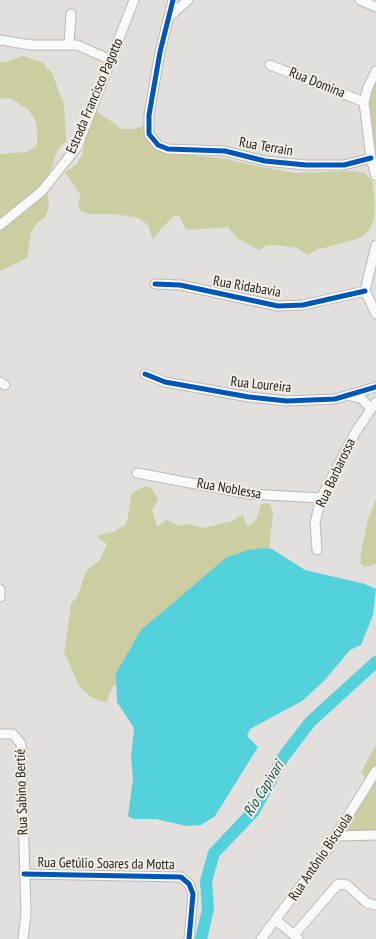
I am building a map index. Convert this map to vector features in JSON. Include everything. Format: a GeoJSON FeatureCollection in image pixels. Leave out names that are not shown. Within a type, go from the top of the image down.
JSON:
{"type":"FeatureCollection","features":[{"type":"Feature","properties":{"kind":"street","name":"Estrada Francisco Pagotto"},"geometry":{"type":"LineString","coordinates":[[0,225],[42,191],[69,158],[84,129],[134,0]]}},
{"type":"Feature","properties":{"kind":"street","name":"Rua Terrain"},"geometry":{"type":"LineString","coordinates":[[173,0],[149,115],[150,134],[162,148],[225,151],[280,163],[331,166],[371,158]]}},
{"type":"Feature","properties":{"kind":"street"},"geometry":{"type":"LineString","coordinates":[[169,17],[188,0]]}},
{"type":"Feature","properties":{"kind":"street"},"geometry":{"type":"LineString","coordinates":[[360,0],[376,7]]}},
{"type":"Feature","properties":{"kind":"street"},"geometry":{"type":"LineString","coordinates":[[69,45],[71,14]]}},
{"type":"Feature","properties":{"kind":"street"},"geometry":{"type":"LineString","coordinates":[[0,40],[31,45],[81,46],[111,60]]}},
{"type":"Feature","properties":{"kind":"street","name":"Rua Domina"},"geometry":{"type":"LineString","coordinates":[[270,64],[364,102]]}},
{"type":"Feature","properties":{"kind":"street"},"geometry":{"type":"LineString","coordinates":[[376,71],[368,87],[364,102],[371,158],[376,176]]}},
{"type":"Feature","properties":{"kind":"street"},"geometry":{"type":"LineString","coordinates":[[376,245],[365,291],[376,314]]}},
{"type":"Feature","properties":{"kind":"street","name":"Rua Ridabavia"},"geometry":{"type":"LineString","coordinates":[[154,284],[180,285],[278,306],[312,304],[365,291]]}},
{"type":"Feature","properties":{"kind":"street","name":"Rua Loureira"},"geometry":{"type":"LineString","coordinates":[[145,374],[165,382],[249,397],[311,401],[334,399],[376,387]]}},
{"type":"Feature","properties":{"kind":"street"},"geometry":{"type":"LineString","coordinates":[[345,395],[361,398],[373,405]]}},
{"type":"Feature","properties":{"kind":"street","name":"Rua Barbarossa"},"geometry":{"type":"LineString","coordinates":[[317,550],[315,523],[321,498],[354,433],[373,405]]}},
{"type":"Feature","properties":{"kind":"street","name":"Rua Noblessa"},"geometry":{"type":"LineString","coordinates":[[137,473],[249,494],[321,498]]}},
{"type":"Feature","properties":{"kind":"street"},"geometry":{"type":"LineString","coordinates":[[0,590],[0,597]]}},
{"type":"Feature","properties":{"kind":"street","name":"Rua Sabino Bertié"},"geometry":{"type":"LineString","coordinates":[[0,734],[8,733],[16,737],[21,748],[26,913],[23,939]]}},
{"type":"Feature","properties":{"kind":"street","name":"Rua Antônio Biscuola"},"geometry":{"type":"LineString","coordinates":[[262,939],[277,921],[336,836],[376,771]]}},
{"type":"Feature","properties":{"kind":"street"},"geometry":{"type":"LineString","coordinates":[[336,836],[376,835]]}},
{"type":"Feature","properties":{"kind":"street","name":"Rua Getúlio Soares da Motta"},"geometry":{"type":"LineString","coordinates":[[24,874],[181,877],[189,884],[193,894],[189,939]]}},
{"type":"Feature","properties":{"kind":"street"},"geometry":{"type":"LineString","coordinates":[[277,921],[296,937],[338,884],[347,886],[367,902],[376,905]]}},
{"type":"Feature","properties":{"kind":"green space"},"geometry":{"type":"Polygon","coordinates":[[[23,56],[43,63],[52,73],[64,105],[66,141],[58,149],[49,175],[42,183],[47,193],[49,205],[46,216],[37,223],[31,233],[27,258],[0,271],[0,154],[26,152],[37,144],[35,120],[28,109],[10,98],[0,99],[0,61],[2,63],[23,56]]]}},
{"type":"Feature","properties":{"kind":"green space"},"geometry":{"type":"Polygon","coordinates":[[[376,65],[376,173],[364,116],[376,65]]]}},
{"type":"Feature","properties":{"kind":"green space"},"geometry":{"type":"Polygon","coordinates":[[[96,111],[122,129],[133,129],[143,126],[150,144],[162,152],[226,159],[296,173],[353,171],[365,173],[372,181],[375,204],[374,219],[369,231],[360,238],[316,250],[307,255],[297,248],[276,245],[267,245],[259,250],[237,238],[228,227],[186,230],[179,216],[175,215],[153,240],[148,225],[139,218],[114,214],[89,214],[80,211],[78,204],[81,196],[65,172],[76,165],[82,155],[87,134],[96,111]]]}},
{"type":"Feature","properties":{"kind":"green space"},"geometry":{"type":"Polygon","coordinates":[[[145,486],[152,489],[158,499],[152,510],[157,527],[166,520],[180,526],[187,524],[203,528],[233,521],[243,514],[246,525],[250,526],[257,518],[261,504],[270,503],[273,513],[269,548],[279,559],[123,686],[113,686],[106,703],[89,696],[79,686],[66,655],[64,655],[71,604],[78,595],[86,571],[99,561],[106,547],[106,543],[99,539],[98,535],[114,532],[125,525],[128,518],[131,494],[145,486]]]}},
{"type":"Feature","properties":{"kind":"green space"},"geometry":{"type":"Polygon","coordinates":[[[376,499],[376,564],[364,567],[360,563],[361,552],[368,520],[376,499]]]}},
{"type":"Feature","properties":{"kind":"green space"},"geometry":{"type":"Polygon","coordinates":[[[376,745],[376,838],[366,842],[345,831],[343,827],[369,783],[361,772],[376,745]]]}},
{"type":"Feature","properties":{"kind":"water"},"geometry":{"type":"Polygon","coordinates":[[[272,549],[305,570],[365,584],[376,589],[373,615],[361,645],[350,650],[325,680],[302,701],[250,729],[247,736],[258,747],[215,816],[201,825],[186,826],[156,819],[134,819],[128,816],[133,779],[131,757],[134,728],[117,702],[116,673],[141,630],[227,557],[249,550],[272,549]]]}},
{"type":"Feature","properties":{"kind":"waterway","name":"Rio Capivari"},"geometry":{"type":"LineString","coordinates":[[201,939],[208,909],[206,881],[214,853],[254,811],[284,756],[310,722],[376,662]]}},
{"type":"Feature","properties":{"kind":"cycle path"},"geometry":{"type":"LineString","coordinates":[[173,0],[160,52],[149,115],[149,134],[158,145],[168,149],[225,151],[265,161],[306,165],[344,165],[371,158]]}},
{"type":"Feature","properties":{"kind":"cycle path"},"geometry":{"type":"LineString","coordinates":[[155,284],[180,285],[278,306],[303,305],[365,291]]}},
{"type":"Feature","properties":{"kind":"cycle path"},"geometry":{"type":"LineString","coordinates":[[145,374],[165,382],[249,397],[287,401],[335,399],[376,387]]}},
{"type":"Feature","properties":{"kind":"cycle path"},"geometry":{"type":"LineString","coordinates":[[24,874],[181,877],[189,884],[193,894],[189,939]]}}]}
